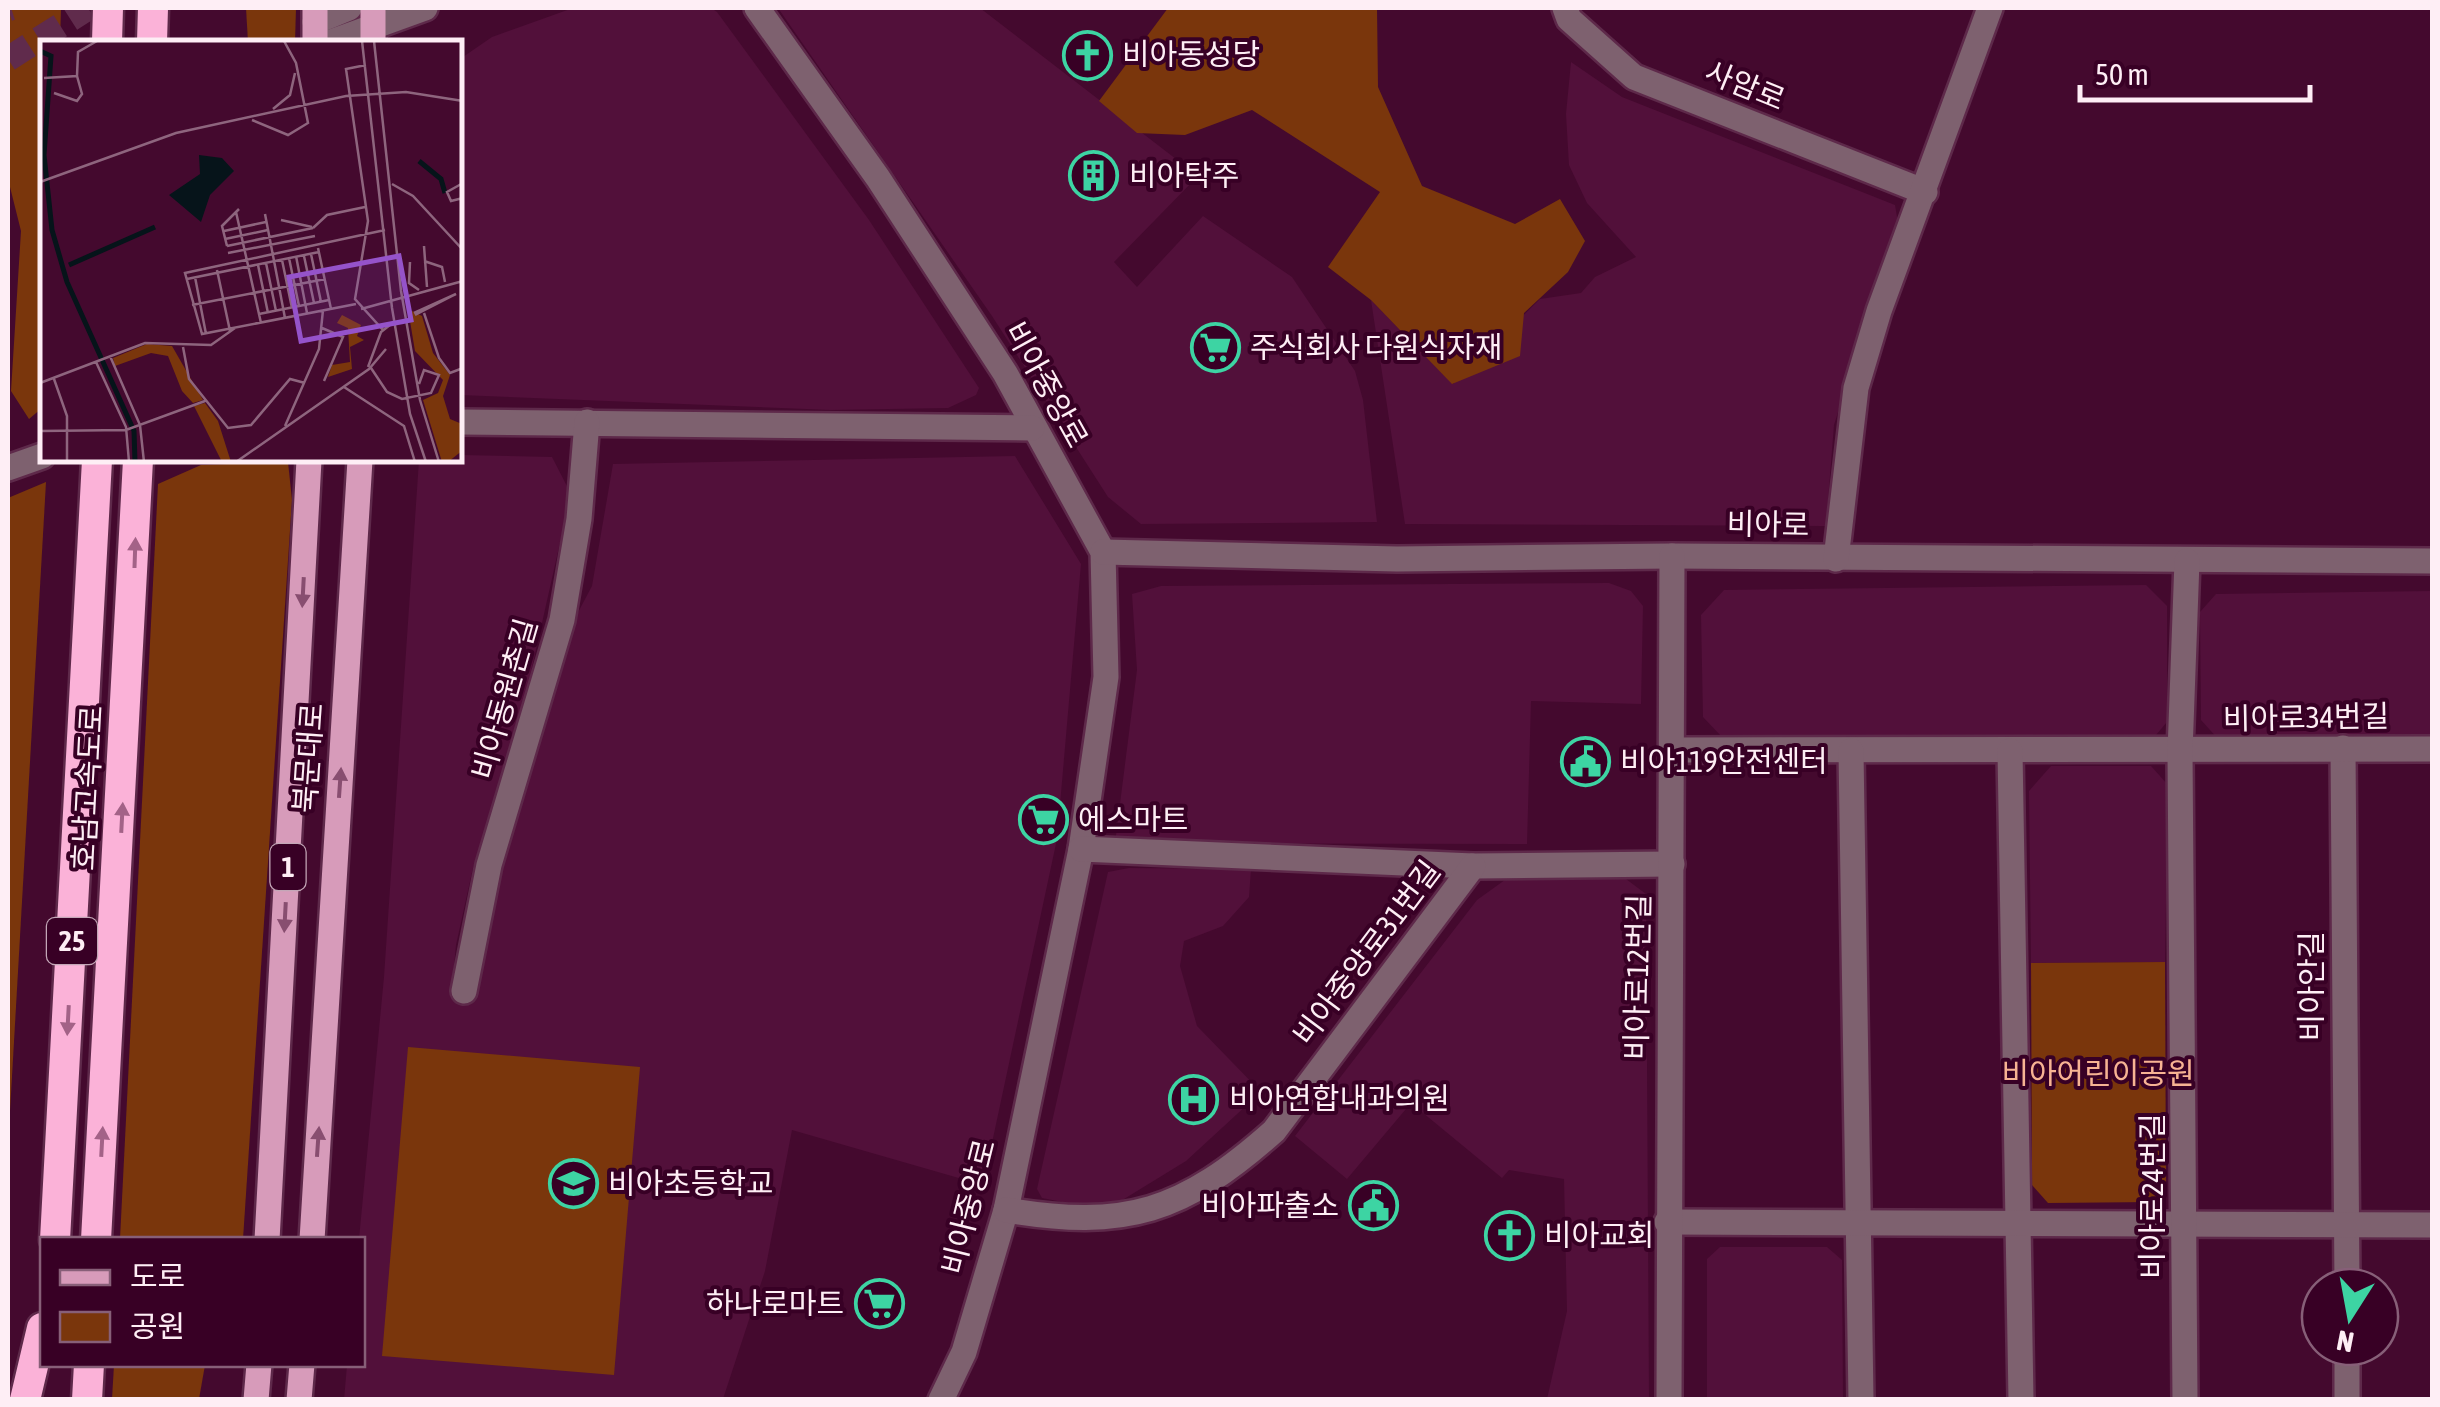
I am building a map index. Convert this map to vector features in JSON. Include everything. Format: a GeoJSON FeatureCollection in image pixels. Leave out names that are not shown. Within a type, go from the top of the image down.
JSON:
{"type":"FeatureCollection","features":[{"type":"Feature","properties":{"kind":"highway"},"geometry":{"type":"LineString","coordinates":[[107,40],[108,8]]}},
{"type":"Feature","properties":{"kind":"highway"},"geometry":{"type":"LineString","coordinates":[[152,40],[153,8]]}},
{"type":"Feature","properties":{"kind":"highway","name":"호남고속도로"},"geometry":{"type":"LineString","coordinates":[[55,1237],[90,643],[96,462]]}},
{"type":"Feature","properties":{"kind":"highway","name":"호남고속도로"},"geometry":{"type":"LineString","coordinates":[[96,1237],[132,647],[138,462]]}},
{"type":"Feature","properties":{"kind":"highway"},"geometry":{"type":"LineString","coordinates":[[25,1400],[40,1336]]}},
{"type":"Feature","properties":{"kind":"highway"},"geometry":{"type":"LineString","coordinates":[[44,1400],[46,1367]]}},
{"type":"Feature","properties":{"kind":"highway"},"geometry":{"type":"LineString","coordinates":[[87,1400],[89,1367]]}},
{"type":"Feature","properties":{"kind":"main road","name":"북문대로"},"geometry":{"type":"LineString","coordinates":[[267,1237],[309,462]]}},
{"type":"Feature","properties":{"kind":"main road","name":"북문대로"},"geometry":{"type":"LineString","coordinates":[[312,1237],[360,462]]}},
{"type":"Feature","properties":{"kind":"main road"},"geometry":{"type":"LineString","coordinates":[[256,1400],[259,1367]]}},
{"type":"Feature","properties":{"kind":"main road"},"geometry":{"type":"LineString","coordinates":[[299,1400],[302,1367]]}},
{"type":"Feature","properties":{"kind":"street"},"geometry":{"type":"LineString","coordinates":[[315,24],[348,8]]}},
{"type":"Feature","properties":{"kind":"street"},"geometry":{"type":"LineString","coordinates":[[336,40],[425,8]]}},
{"type":"Feature","properties":{"kind":"street","name":"비아중앙로"},"geometry":{"type":"LineString","coordinates":[[757,8],[878,178],[1005,372],[1032,428],[1103,552],[1106,677],[1081,849],[1006,1210],[964,1352],[941,1400]]}},
{"type":"Feature","properties":{"kind":"street","name":"사암로"},"geometry":{"type":"LineString","coordinates":[[1564,8],[1569,18],[1634,77],[1925,192]]}},
{"type":"Feature","properties":{"kind":"street"},"geometry":{"type":"LineString","coordinates":[[1836,559],[1856,388],[1990,8]]}},
{"type":"Feature","properties":{"kind":"street"},"geometry":{"type":"LineString","coordinates":[[462,422],[870,430],[1032,428]]}},
{"type":"Feature","properties":{"kind":"street","name":"비아동원촌길"},"geometry":{"type":"LineString","coordinates":[[464,991],[488,865],[562,620],[579,519],[587,422]]}},
{"type":"Feature","properties":{"kind":"street"},"geometry":{"type":"LineString","coordinates":[[8,468],[40,457]]}},
{"type":"Feature","properties":{"kind":"street","name":"비아로"},"geometry":{"type":"LineString","coordinates":[[1103,552],[1397,559],[1672,556],[2432,560]]}},
{"type":"Feature","properties":{"kind":"street","name":"비아로12번길"},"geometry":{"type":"LineString","coordinates":[[1669,1400],[1666,1222],[1672,556]]}},
{"type":"Feature","properties":{"kind":"street","name":"비아로24번길"},"geometry":{"type":"LineString","coordinates":[[2186,1400],[2180,752],[2187,561]]}},
{"type":"Feature","properties":{"kind":"street","name":"비아안길"},"geometry":{"type":"LineString","coordinates":[[2343,748],[2347,1267]]}},
{"type":"Feature","properties":{"kind":"street","name":"비아로34번길"},"geometry":{"type":"LineString","coordinates":[[2180,752],[2432,749]]}},
{"type":"Feature","properties":{"kind":"street"},"geometry":{"type":"LineString","coordinates":[[1673,750],[2180,752]]}},
{"type":"Feature","properties":{"kind":"street"},"geometry":{"type":"LineString","coordinates":[[1851,750],[1861,1400]]}},
{"type":"Feature","properties":{"kind":"street"},"geometry":{"type":"LineString","coordinates":[[2010,751],[2020,1400]]}},
{"type":"Feature","properties":{"kind":"street"},"geometry":{"type":"LineString","coordinates":[[1081,849],[1473,866],[1672,864]]}},
{"type":"Feature","properties":{"kind":"street","name":"비아중앙로31번길"},"geometry":{"type":"LineString","coordinates":[[1006,1210],[1069,1221],[1114,1219],[1184,1196],[1247,1155],[1274,1131],[1473,866]]}},
{"type":"Feature","properties":{"kind":"street"},"geometry":{"type":"LineString","coordinates":[[1666,1222],[1860,1226],[2432,1225]]}},
{"type":"Feature","properties":{"kind":"street"},"geometry":{"type":"LineString","coordinates":[[2347,1367],[2347,1400]]}},
{"type":"Feature","properties":{"kind":"shaded area"},"geometry":{"type":"Polygon","coordinates":[[[573,8],[711,8],[717,12],[869,220],[979,388],[976,395],[948,408],[831,410],[462,395],[462,58],[492,37],[573,8]]]}},
{"type":"Feature","properties":{"kind":"shaded area"},"geometry":{"type":"Polygon","coordinates":[[[778,8],[980,8],[1198,176],[1114,262],[1137,287],[1203,216],[1292,277],[1355,371],[1363,400],[1377,522],[1141,524],[1108,497],[992,316],[778,8]]]}},
{"type":"Feature","properties":{"kind":"shaded area"},"geometry":{"type":"Polygon","coordinates":[[[1571,62],[1622,97],[1895,205],[1898,223],[1834,425],[1826,526],[1405,524],[1371,300],[1453,384],[1540,299],[1581,293],[1595,277],[1636,257],[1587,203],[1569,165],[1566,114],[1571,62]]]}},
{"type":"Feature","properties":{"kind":"shaded area"},"geometry":{"type":"Polygon","coordinates":[[[462,455],[552,457],[571,494],[517,734],[473,868],[456,945],[452,988],[477,994],[505,851],[575,618],[592,586],[613,464],[1015,456],[1081,564],[1057,839],[983,1185],[792,1130],[765,1271],[723,1399],[344,1400],[347,1367],[365,1367],[365,1237],[359,1237],[384,977],[419,462],[462,462],[462,455]]]}},
{"type":"Feature","properties":{"kind":"shaded area"},"geometry":{"type":"Polygon","coordinates":[[[1609,583],[1631,591],[1643,606],[1641,704],[1531,701],[1527,844],[1115,843],[1137,670],[1132,594],[1161,586],[1609,583]]]}},
{"type":"Feature","properties":{"kind":"shaded area"},"geometry":{"type":"Polygon","coordinates":[[[2146,585],[2167,606],[2167,722],[2156,735],[1721,736],[1703,717],[1701,615],[1724,590],[2146,585]]]}},
{"type":"Feature","properties":{"kind":"shaded area"},"geometry":{"type":"Polygon","coordinates":[[[2432,591],[2432,739],[2219,740],[2201,720],[2200,612],[2216,594],[2432,591]]]}},
{"type":"Feature","properties":{"kind":"shaded area"},"geometry":{"type":"Polygon","coordinates":[[[2051,766],[2151,766],[2168,785],[2165,962],[2031,963],[2029,791],[2051,766]]]}},
{"type":"Feature","properties":{"kind":"shaded area"},"geometry":{"type":"Polygon","coordinates":[[[1129,868],[1251,869],[1249,897],[1223,926],[1184,941],[1180,966],[1197,1026],[1261,1092],[1186,1161],[1111,1207],[1092,1208],[1042,1198],[1037,1189],[1108,872],[1129,868]]]}},
{"type":"Feature","properties":{"kind":"shaded area"},"geometry":{"type":"Polygon","coordinates":[[[1509,877],[1626,879],[1646,894],[1649,1399],[1547,1399],[1567,1311],[1564,1179],[1509,1170],[1502,1178],[1411,1103],[1347,1179],[1295,1136],[1477,900],[1509,877]]]}},
{"type":"Feature","properties":{"kind":"shaded area"},"geometry":{"type":"Polygon","coordinates":[[[1720,1247],[1827,1247],[1842,1260],[1843,1399],[1707,1399],[1707,1259],[1720,1247]]]}},
{"type":"Feature","properties":{"kind":"green space"},"geometry":{"type":"Polygon","coordinates":[[[8,8],[61,8],[60,40],[40,40],[40,410],[29,419],[11,391],[21,231],[8,179],[8,8]]]}},
{"type":"Feature","properties":{"kind":"green space"},"geometry":{"type":"Polygon","coordinates":[[[246,8],[296,8],[295,40],[248,40],[246,8]]]}},
{"type":"Feature","properties":{"kind":"green space"},"geometry":{"type":"Polygon","coordinates":[[[1168,8],[1377,8],[1378,87],[1422,186],[1515,224],[1560,199],[1585,241],[1568,272],[1524,313],[1520,356],[1452,384],[1371,300],[1328,267],[1380,192],[1252,110],[1185,135],[1137,133],[1099,101],[1168,8]]]}},
{"type":"Feature","properties":{"kind":"green space"},"geometry":{"type":"Polygon","coordinates":[[[288,462],[292,500],[243,1237],[120,1237],[158,484],[201,465],[288,462]]]}},
{"type":"Feature","properties":{"kind":"green space"},"geometry":{"type":"Polygon","coordinates":[[[46,482],[9,1129],[8,498],[46,482]]]}},
{"type":"Feature","properties":{"kind":"green space","name":"비아어린이공원"},"geometry":{"type":"Polygon","coordinates":[[[2165,962],[2166,1187],[2154,1202],[2048,1203],[2032,1185],[2031,963],[2165,962]]]}},
{"type":"Feature","properties":{"kind":"green space"},"geometry":{"type":"Polygon","coordinates":[[[408,1047],[640,1067],[614,1375],[382,1356],[408,1047]]]}},
{"type":"Feature","properties":{"kind":"green space"},"geometry":{"type":"Polygon","coordinates":[[[114,1367],[205,1367],[199,1399],[112,1399],[114,1367]]]}},
{"type":"Feature","properties":{"kind":"tunnel"},"geometry":{"type":"LineString","coordinates":[[8,59],[88,8]]}},
{"type":"Feature","properties":{"kind":"place","name":"비아동성당"},"geometry":{"type":"Point","coordinates":[1087,55]}},
{"type":"Feature","properties":{"kind":"place","name":"비아탁주"},"geometry":{"type":"Point","coordinates":[1094,176]}},
{"type":"Feature","properties":{"kind":"place","name":"주식회사 다원식자재"},"geometry":{"type":"Point","coordinates":[1215,348]}},
{"type":"Feature","properties":{"kind":"place","name":"비아119안전센터"},"geometry":{"type":"Point","coordinates":[1585,762]}},
{"type":"Feature","properties":{"kind":"place","name":"에스마트"},"geometry":{"type":"Point","coordinates":[1043,820]}},
{"type":"Feature","properties":{"kind":"place","name":"비아연합내과의원"},"geometry":{"type":"Point","coordinates":[1194,1099]}},
{"type":"Feature","properties":{"kind":"place","name":"비아초등학교"},"geometry":{"type":"Point","coordinates":[573,1184]}},
{"type":"Feature","properties":{"kind":"place","name":"비아파출소"},"geometry":{"type":"Point","coordinates":[1374,1206]}},
{"type":"Feature","properties":{"kind":"place","name":"비아교회"},"geometry":{"type":"Point","coordinates":[1509,1236]}},
{"type":"Feature","properties":{"kind":"place","name":"하나로마트"},"geometry":{"type":"Point","coordinates":[879,1304]}}]}
